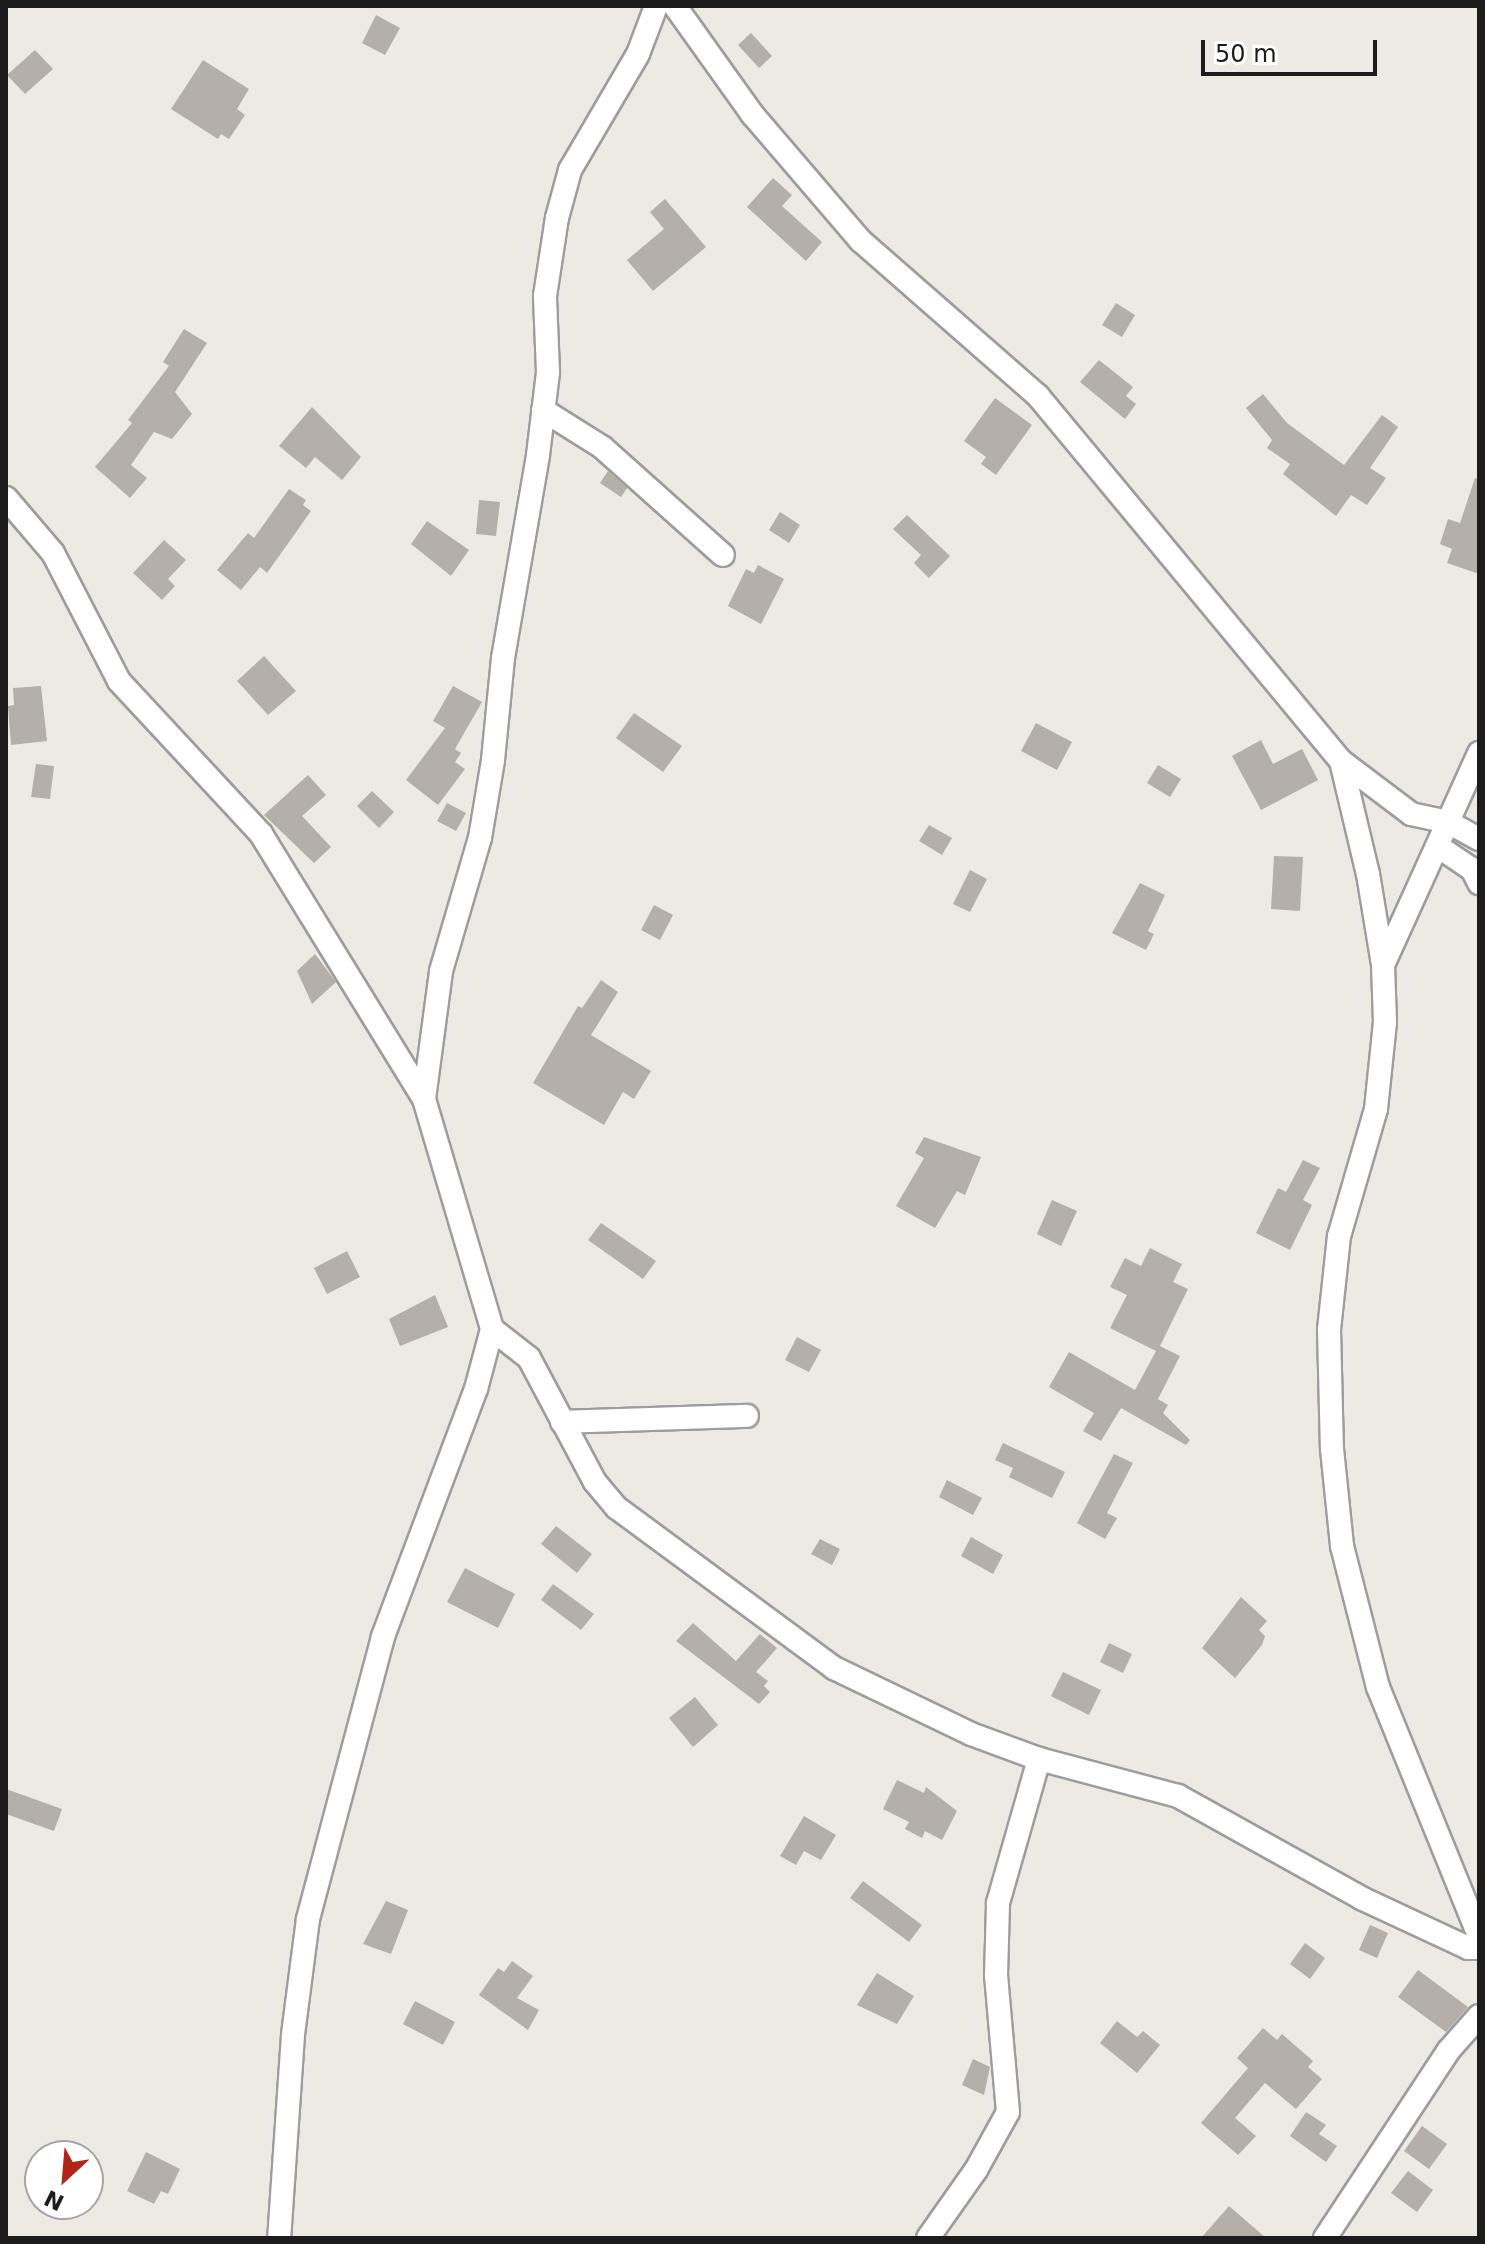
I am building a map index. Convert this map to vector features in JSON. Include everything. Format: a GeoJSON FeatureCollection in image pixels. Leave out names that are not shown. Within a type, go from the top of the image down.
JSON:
{"type":"FeatureCollection","features":[{"type":"Feature","properties":{"kind":"street"},"geometry":{"type":"LineString","coordinates":[[424,1099],[441,971],[480,838],[503,658],[543,410],[545,296],[557,218],[570,170],[638,54],[656,6]]}},
{"type":"Feature","properties":{"kind":"street"},"geometry":{"type":"LineString","coordinates":[[675,6],[752,114],[861,241],[1038,396],[1341,761],[1411,814],[1448,822],[1479,839]]}},
{"type":"Feature","properties":{"kind":"street"},"geometry":{"type":"LineString","coordinates":[[543,410],[623,464],[723,555]]}},
{"type":"Feature","properties":{"kind":"street"},"geometry":{"type":"LineString","coordinates":[[6,498],[53,553],[119,681],[261,834],[424,1099],[492,1329],[476,1389],[383,1637],[308,1919],[293,2035],[278,2237]]}},
{"type":"Feature","properties":{"kind":"street"},"geometry":{"type":"LineString","coordinates":[[1383,965],[1479,753]]}},
{"type":"Feature","properties":{"kind":"street"},"geometry":{"type":"LineString","coordinates":[[1341,761],[1383,965],[1385,1022],[1376,1109],[1339,1236],[1329,1329],[1332,1449],[1342,1546],[1378,1687],[1479,1936]]}},
{"type":"Feature","properties":{"kind":"street"},"geometry":{"type":"LineString","coordinates":[[1439,847],[1472,869],[1479,883]]}},
{"type":"Feature","properties":{"kind":"street"},"geometry":{"type":"LineString","coordinates":[[492,1329],[529,1358],[595,1482],[617,1508],[834,1668],[971,1734],[1039,1759],[1178,1796],[1361,1898],[1468,1948],[1479,1948]]}},
{"type":"Feature","properties":{"kind":"street"},"geometry":{"type":"LineString","coordinates":[[562,1422],[747,1416]]}},
{"type":"Feature","properties":{"kind":"street"},"geometry":{"type":"LineString","coordinates":[[928,2238],[976,2170],[1008,2112],[996,1976],[998,1903],[1039,1759]]}},
{"type":"Feature","properties":{"kind":"street"},"geometry":{"type":"LineString","coordinates":[[1325,2238],[1449,2050],[1479,2016]]}},
{"type":"Feature","properties":{"kind":"building"},"geometry":{"type":"Polygon","coordinates":[[[376,15],[400,28],[385,55],[362,43],[376,15]]]}},
{"type":"Feature","properties":{"kind":"building"},"geometry":{"type":"Polygon","coordinates":[[[751,33],[772,56],[759,68],[738,45],[751,33]]]}},
{"type":"Feature","properties":{"kind":"building"},"geometry":{"type":"Polygon","coordinates":[[[35,50],[53,69],[25,94],[7,75],[35,50]]]}},
{"type":"Feature","properties":{"kind":"building"},"geometry":{"type":"Polygon","coordinates":[[[203,60],[249,89],[237,109],[245,115],[229,139],[221,134],[218,139],[171,109],[203,60]]]}},
{"type":"Feature","properties":{"kind":"building"},"geometry":{"type":"Polygon","coordinates":[[[773,178],[792,195],[782,206],[822,242],[806,261],[747,207],[773,178]]]}},
{"type":"Feature","properties":{"kind":"building"},"geometry":{"type":"Polygon","coordinates":[[[665,199],[706,247],[653,291],[627,260],[664,229],[650,212],[665,199]]]}},
{"type":"Feature","properties":{"kind":"building"},"geometry":{"type":"Polygon","coordinates":[[[1116,303],[1135,315],[1122,337],[1102,325],[1116,303]]]}},
{"type":"Feature","properties":{"kind":"building"},"geometry":{"type":"Polygon","coordinates":[[[184,329],[207,343],[175,392],[192,414],[172,439],[154,432],[131,465],[147,478],[130,498],[95,467],[132,423],[128,420],[169,366],[163,362],[184,329]]]}},
{"type":"Feature","properties":{"kind":"building"},"geometry":{"type":"Polygon","coordinates":[[[1099,360],[1133,387],[1126,396],[1136,404],[1125,419],[1080,382],[1099,360]]]}},
{"type":"Feature","properties":{"kind":"building"},"geometry":{"type":"Polygon","coordinates":[[[1263,394],[1287,423],[1344,465],[1382,415],[1398,427],[1370,468],[1386,478],[1367,505],[1351,495],[1336,516],[1283,474],[1290,464],[1267,448],[1272,440],[1246,408],[1263,394]]]}},
{"type":"Feature","properties":{"kind":"building"},"geometry":{"type":"Polygon","coordinates":[[[995,398],[1032,425],[996,475],[981,464],[986,457],[964,441],[995,398]]]}},
{"type":"Feature","properties":{"kind":"building"},"geometry":{"type":"Polygon","coordinates":[[[312,407],[361,457],[342,480],[315,457],[306,468],[279,446],[312,407]]]}},
{"type":"Feature","properties":{"kind":"building"},"geometry":{"type":"Polygon","coordinates":[[[608,471],[627,488],[621,497],[600,483],[608,471]]]}},
{"type":"Feature","properties":{"kind":"building"},"geometry":{"type":"Polygon","coordinates":[[[1475,478],[1479,479],[1479,574],[1447,563],[1452,549],[1440,544],[1448,519],[1460,523],[1475,478]]]}},
{"type":"Feature","properties":{"kind":"building"},"geometry":{"type":"Polygon","coordinates":[[[289,489],[306,500],[303,505],[311,511],[267,573],[260,567],[241,590],[217,570],[248,533],[254,538],[289,489]]]}},
{"type":"Feature","properties":{"kind":"building"},"geometry":{"type":"Polygon","coordinates":[[[479,500],[500,502],[496,536],[476,534],[479,500]]]}},
{"type":"Feature","properties":{"kind":"building"},"geometry":{"type":"Polygon","coordinates":[[[780,512],[800,525],[789,543],[769,530],[780,512]]]}},
{"type":"Feature","properties":{"kind":"building"},"geometry":{"type":"Polygon","coordinates":[[[907,515],[950,556],[929,578],[914,563],[921,555],[893,529],[907,515]]]}},
{"type":"Feature","properties":{"kind":"building"},"geometry":{"type":"Polygon","coordinates":[[[427,521],[469,550],[451,576],[411,544],[427,521]]]}},
{"type":"Feature","properties":{"kind":"building"},"geometry":{"type":"Polygon","coordinates":[[[164,540],[186,560],[168,579],[175,586],[162,600],[133,573],[164,540]]]}},
{"type":"Feature","properties":{"kind":"building"},"geometry":{"type":"Polygon","coordinates":[[[758,565],[784,579],[761,624],[728,606],[746,569],[754,573],[758,565]]]}},
{"type":"Feature","properties":{"kind":"building"},"geometry":{"type":"Polygon","coordinates":[[[264,656],[296,691],[268,715],[237,681],[264,656]]]}},
{"type":"Feature","properties":{"kind":"building"},"geometry":{"type":"Polygon","coordinates":[[[41,686],[47,741],[11,745],[8,706],[14,705],[13,688],[41,686]]]}},
{"type":"Feature","properties":{"kind":"building"},"geometry":{"type":"Polygon","coordinates":[[[453,686],[482,702],[455,749],[461,753],[455,762],[465,769],[438,805],[406,780],[445,728],[433,721],[453,686]]]}},
{"type":"Feature","properties":{"kind":"building"},"geometry":{"type":"Polygon","coordinates":[[[634,713],[682,746],[663,772],[616,738],[634,713]]]}},
{"type":"Feature","properties":{"kind":"building"},"geometry":{"type":"Polygon","coordinates":[[[1036,723],[1072,742],[1057,770],[1021,751],[1036,723]]]}},
{"type":"Feature","properties":{"kind":"building"},"geometry":{"type":"Polygon","coordinates":[[[1261,740],[1273,764],[1302,749],[1318,780],[1261,810],[1232,756],[1261,740]]]}},
{"type":"Feature","properties":{"kind":"building"},"geometry":{"type":"Polygon","coordinates":[[[36,764],[54,766],[50,799],[31,797],[36,764]]]}},
{"type":"Feature","properties":{"kind":"building"},"geometry":{"type":"Polygon","coordinates":[[[1158,765],[1181,779],[1170,797],[1147,783],[1158,765]]]}},
{"type":"Feature","properties":{"kind":"building"},"geometry":{"type":"Polygon","coordinates":[[[308,775],[326,795],[302,816],[331,847],[314,863],[264,815],[308,775]]]}},
{"type":"Feature","properties":{"kind":"building"},"geometry":{"type":"Polygon","coordinates":[[[372,791],[394,812],[379,828],[357,806],[372,791]]]}},
{"type":"Feature","properties":{"kind":"building"},"geometry":{"type":"Polygon","coordinates":[[[447,803],[466,813],[456,831],[437,821],[447,803]]]}},
{"type":"Feature","properties":{"kind":"building"},"geometry":{"type":"Polygon","coordinates":[[[929,825],[952,838],[942,855],[919,841],[929,825]]]}},
{"type":"Feature","properties":{"kind":"building"},"geometry":{"type":"Polygon","coordinates":[[[1274,856],[1303,857],[1300,911],[1271,909],[1274,856]]]}},
{"type":"Feature","properties":{"kind":"building"},"geometry":{"type":"Polygon","coordinates":[[[970,870],[987,879],[970,912],[953,904],[970,870]]]}},
{"type":"Feature","properties":{"kind":"building"},"geometry":{"type":"Polygon","coordinates":[[[1140,883],[1165,895],[1148,931],[1154,934],[1146,950],[1112,933],[1140,883]]]}},
{"type":"Feature","properties":{"kind":"building"},"geometry":{"type":"Polygon","coordinates":[[[654,905],[673,915],[660,940],[641,930],[654,905]]]}},
{"type":"Feature","properties":{"kind":"building"},"geometry":{"type":"Polygon","coordinates":[[[315,954],[336,982],[312,1004],[297,971],[315,954]]]}},
{"type":"Feature","properties":{"kind":"building"},"geometry":{"type":"Polygon","coordinates":[[[601,980],[618,992],[591,1035],[651,1071],[634,1099],[623,1092],[604,1125],[533,1083],[578,1006],[582,1008],[601,980]]]}},
{"type":"Feature","properties":{"kind":"building"},"geometry":{"type":"Polygon","coordinates":[[[924,1137],[981,1157],[965,1195],[957,1191],[935,1228],[896,1206],[924,1158],[915,1153],[924,1137]]]}},
{"type":"Feature","properties":{"kind":"building"},"geometry":{"type":"Polygon","coordinates":[[[1303,1160],[1320,1168],[1303,1200],[1312,1205],[1290,1250],[1256,1233],[1278,1188],[1286,1192],[1303,1160]]]}},
{"type":"Feature","properties":{"kind":"building"},"geometry":{"type":"Polygon","coordinates":[[[1052,1200],[1077,1211],[1061,1246],[1037,1234],[1052,1200]]]}},
{"type":"Feature","properties":{"kind":"building"},"geometry":{"type":"Polygon","coordinates":[[[601,1223],[656,1261],[643,1279],[588,1240],[601,1223]]]}},
{"type":"Feature","properties":{"kind":"building"},"geometry":{"type":"Polygon","coordinates":[[[1150,1248],[1182,1264],[1173,1282],[1188,1289],[1160,1346],[1180,1356],[1158,1399],[1168,1405],[1163,1413],[1190,1440],[1186,1445],[1121,1408],[1101,1441],[1083,1431],[1094,1413],[1049,1387],[1069,1352],[1135,1390],[1156,1351],[1110,1328],[1127,1295],[1110,1287],[1125,1258],[1141,1266],[1150,1248]]]}},
{"type":"Feature","properties":{"kind":"building"},"geometry":{"type":"Polygon","coordinates":[[[347,1251],[360,1277],[327,1294],[314,1268],[347,1251]]]}},
{"type":"Feature","properties":{"kind":"building"},"geometry":{"type":"Polygon","coordinates":[[[435,1295],[448,1327],[400,1346],[389,1319],[435,1295]]]}},
{"type":"Feature","properties":{"kind":"building"},"geometry":{"type":"Polygon","coordinates":[[[797,1337],[821,1350],[809,1372],[785,1360],[797,1337]]]}},
{"type":"Feature","properties":{"kind":"building"},"geometry":{"type":"Polygon","coordinates":[[[1003,1443],[1065,1472],[1052,1498],[1009,1477],[1013,1468],[995,1460],[1003,1443]]]}},
{"type":"Feature","properties":{"kind":"building"},"geometry":{"type":"Polygon","coordinates":[[[1114,1454],[1133,1463],[1107,1513],[1117,1518],[1105,1539],[1077,1523],[1114,1454]]]}},
{"type":"Feature","properties":{"kind":"building"},"geometry":{"type":"Polygon","coordinates":[[[947,1480],[982,1498],[973,1515],[939,1497],[947,1480]]]}},
{"type":"Feature","properties":{"kind":"building"},"geometry":{"type":"Polygon","coordinates":[[[556,1526],[592,1554],[577,1573],[541,1544],[556,1526]]]}},
{"type":"Feature","properties":{"kind":"building"},"geometry":{"type":"Polygon","coordinates":[[[971,1537],[1003,1555],[993,1574],[961,1556],[971,1537]]]}},
{"type":"Feature","properties":{"kind":"building"},"geometry":{"type":"Polygon","coordinates":[[[820,1539],[840,1549],[832,1565],[811,1554],[820,1539]]]}},
{"type":"Feature","properties":{"kind":"building"},"geometry":{"type":"Polygon","coordinates":[[[465,1568],[515,1594],[498,1628],[447,1602],[465,1568]]]}},
{"type":"Feature","properties":{"kind":"building"},"geometry":{"type":"Polygon","coordinates":[[[553,1584],[594,1614],[581,1630],[541,1600],[553,1584]]]}},
{"type":"Feature","properties":{"kind":"building"},"geometry":{"type":"Polygon","coordinates":[[[1241,1597],[1267,1621],[1259,1630],[1265,1636],[1262,1645],[1235,1678],[1202,1648],[1241,1597]]]}},
{"type":"Feature","properties":{"kind":"building"},"geometry":{"type":"Polygon","coordinates":[[[693,1623],[736,1661],[760,1634],[777,1648],[756,1672],[768,1681],[764,1686],[770,1692],[759,1704],[676,1641],[693,1623]]]}},
{"type":"Feature","properties":{"kind":"building"},"geometry":{"type":"Polygon","coordinates":[[[1109,1643],[1132,1654],[1123,1673],[1100,1662],[1109,1643]]]}},
{"type":"Feature","properties":{"kind":"building"},"geometry":{"type":"Polygon","coordinates":[[[1063,1672],[1101,1690],[1089,1715],[1051,1696],[1063,1672]]]}},
{"type":"Feature","properties":{"kind":"building"},"geometry":{"type":"Polygon","coordinates":[[[695,1697],[718,1725],[693,1747],[669,1718],[695,1697]]]}},
{"type":"Feature","properties":{"kind":"building"},"geometry":{"type":"Polygon","coordinates":[[[897,1780],[924,1793],[926,1787],[957,1811],[942,1840],[925,1831],[922,1838],[905,1829],[909,1822],[883,1809],[897,1780]]]}},
{"type":"Feature","properties":{"kind":"building"},"geometry":{"type":"Polygon","coordinates":[[[6,1789],[62,1809],[54,1831],[6,1814],[6,1789]]]}},
{"type":"Feature","properties":{"kind":"building"},"geometry":{"type":"Polygon","coordinates":[[[804,1816],[836,1835],[821,1860],[804,1851],[796,1865],[780,1856],[804,1816]]]}},
{"type":"Feature","properties":{"kind":"building"},"geometry":{"type":"Polygon","coordinates":[[[863,1881],[922,1925],[909,1942],[850,1898],[863,1881]]]}},
{"type":"Feature","properties":{"kind":"building"},"geometry":{"type":"Polygon","coordinates":[[[386,1901],[408,1910],[391,1954],[363,1944],[386,1901]]]}},
{"type":"Feature","properties":{"kind":"building"},"geometry":{"type":"Polygon","coordinates":[[[1370,1925],[1388,1933],[1377,1958],[1359,1950],[1370,1925]]]}},
{"type":"Feature","properties":{"kind":"building"},"geometry":{"type":"Polygon","coordinates":[[[1305,1943],[1325,1958],[1310,1979],[1290,1964],[1305,1943]]]}},
{"type":"Feature","properties":{"kind":"building"},"geometry":{"type":"Polygon","coordinates":[[[512,1961],[533,1976],[517,1998],[539,2010],[528,2030],[479,1995],[498,1968],[504,1972],[512,1961]]]}},
{"type":"Feature","properties":{"kind":"building"},"geometry":{"type":"Polygon","coordinates":[[[1418,1970],[1468,2007],[1446,2032],[1398,1997],[1418,1970]]]}},
{"type":"Feature","properties":{"kind":"building"},"geometry":{"type":"Polygon","coordinates":[[[877,1973],[914,1996],[897,2024],[857,2005],[877,1973]]]}},
{"type":"Feature","properties":{"kind":"building"},"geometry":{"type":"Polygon","coordinates":[[[415,2001],[455,2022],[443,2045],[403,2024],[415,2001]]]}},
{"type":"Feature","properties":{"kind":"building"},"geometry":{"type":"Polygon","coordinates":[[[1117,2021],[1137,2037],[1143,2031],[1160,2045],[1137,2073],[1100,2043],[1117,2021]]]}},
{"type":"Feature","properties":{"kind":"building"},"geometry":{"type":"Polygon","coordinates":[[[1263,2028],[1277,2040],[1282,2034],[1313,2061],[1308,2067],[1322,2079],[1296,2109],[1265,2083],[1235,2118],[1256,2136],[1238,2155],[1201,2123],[1248,2068],[1237,2058],[1263,2028]]]}},
{"type":"Feature","properties":{"kind":"building"},"geometry":{"type":"Polygon","coordinates":[[[973,2059],[990,2067],[984,2095],[962,2085],[973,2059]]]}},
{"type":"Feature","properties":{"kind":"building"},"geometry":{"type":"Polygon","coordinates":[[[1306,2112],[1326,2125],[1319,2134],[1337,2146],[1326,2162],[1290,2136],[1306,2112]]]}},
{"type":"Feature","properties":{"kind":"building"},"geometry":{"type":"Polygon","coordinates":[[[1422,2126],[1447,2144],[1429,2169],[1404,2151],[1422,2126]]]}},
{"type":"Feature","properties":{"kind":"building"},"geometry":{"type":"Polygon","coordinates":[[[146,2152],[180,2169],[168,2194],[161,2191],[154,2204],[127,2191],[146,2152]]]}},
{"type":"Feature","properties":{"kind":"building"},"geometry":{"type":"Polygon","coordinates":[[[1408,2171],[1433,2190],[1417,2212],[1391,2193],[1408,2171]]]}},
{"type":"Feature","properties":{"kind":"building"},"geometry":{"type":"Polygon","coordinates":[[[1229,2206],[1266,2238],[1201,2238],[1229,2206]]]}}]}
